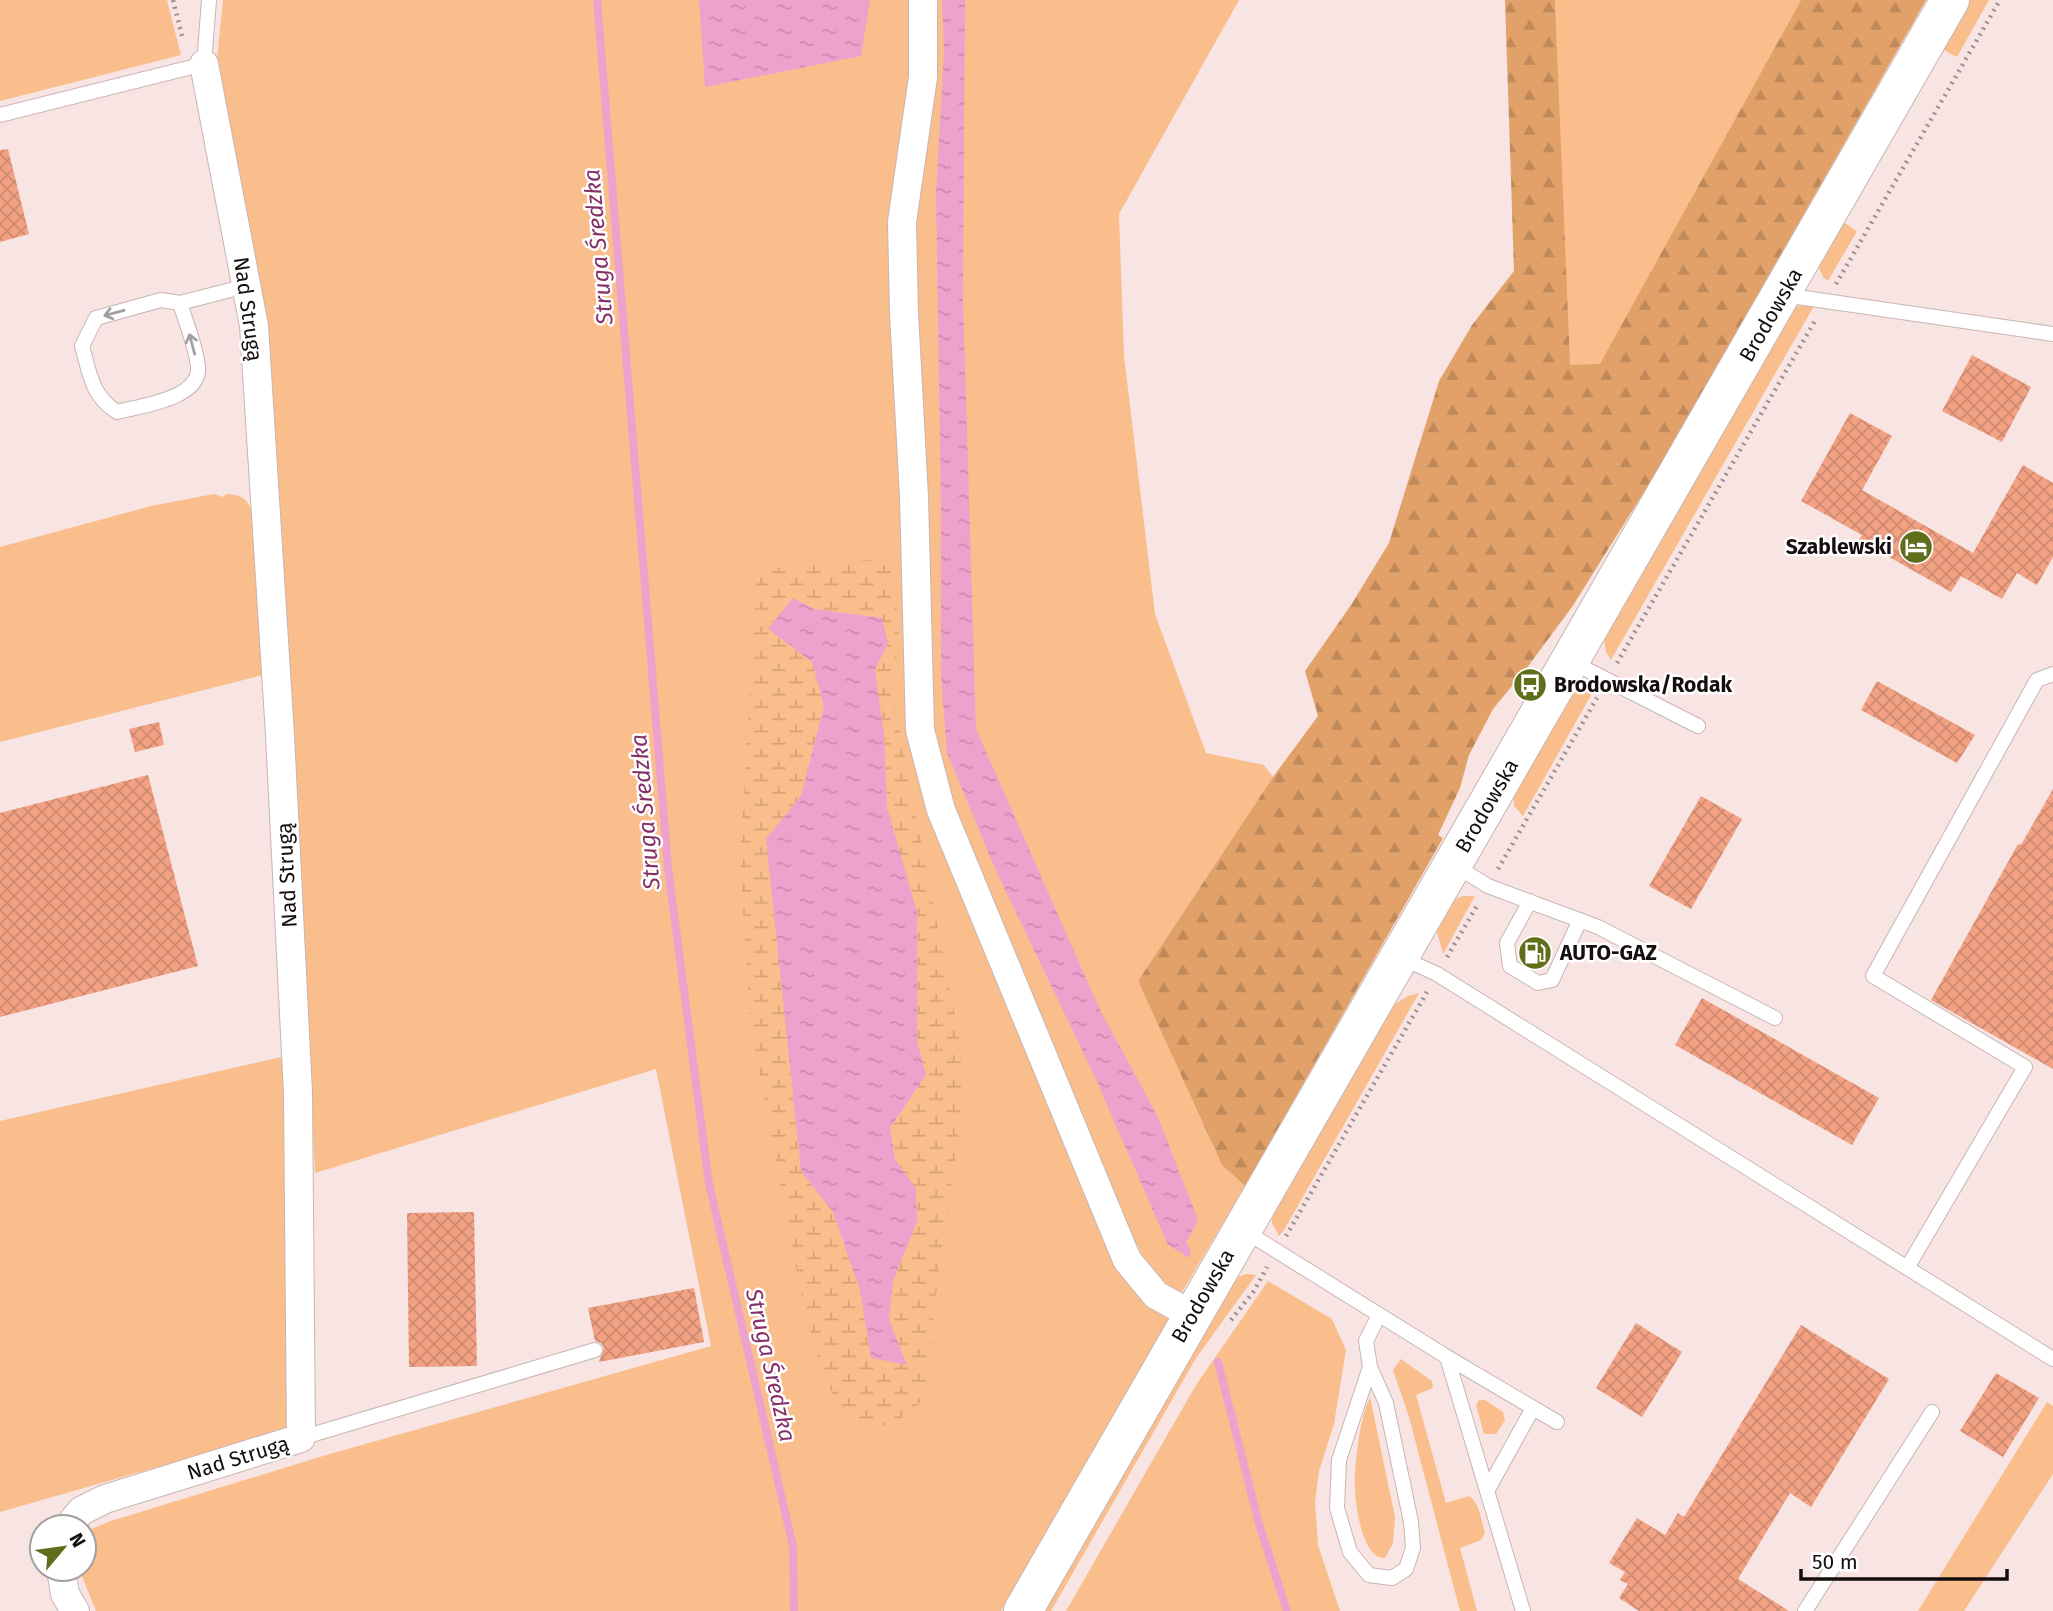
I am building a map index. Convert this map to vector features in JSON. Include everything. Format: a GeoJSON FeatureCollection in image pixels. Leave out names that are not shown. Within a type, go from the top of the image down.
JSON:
{"type":"FeatureCollection","features":[{"type":"Feature","properties":{"kind":"street"},"geometry":{"type":"LineString","coordinates":[[923,0],[923,77],[902,222],[914,497],[920,730],[941,810],[1127,1260],[1156,1295],[1202,1322]]}},
{"type":"Feature","properties":{"kind":"street","name":"Brodowska"},"geometry":{"type":"LineString","coordinates":[[1023,1611],[1202,1322],[1235,1240],[1571,662],[1950,0]]}},
{"type":"Feature","properties":{"kind":"street","name":"Nad Strugą"},"geometry":{"type":"LineString","coordinates":[[79,1513],[105,1499],[301,1438],[298,1093],[280,736],[254,326],[197,66]]}},
{"type":"Feature","properties":{"kind":"street"},"geometry":{"type":"LineString","coordinates":[[63,1583],[65,1594],[75,1611]]}},
{"type":"Feature","properties":{"kind":"lane"},"geometry":{"type":"LineString","coordinates":[[0,115],[197,66],[209,0]]}},
{"type":"Feature","properties":{"kind":"lane"},"geometry":{"type":"LineString","coordinates":[[180,303],[199,370],[191,387],[171,399],[117,412],[103,403],[94,388],[82,346],[96,318],[161,300],[180,303],[246,286]]}},
{"type":"Feature","properties":{"kind":"lane"},"geometry":{"type":"LineString","coordinates":[[1782,295],[2053,334]]}},
{"type":"Feature","properties":{"kind":"lane"},"geometry":{"type":"LineString","coordinates":[[1571,662],[1698,726]]}},
{"type":"Feature","properties":{"kind":"lane"},"geometry":{"type":"LineString","coordinates":[[1907,1268],[2025,1068],[1872,976],[2037,680],[2053,674]]}},
{"type":"Feature","properties":{"kind":"lane"},"geometry":{"type":"LineString","coordinates":[[1453,865],[1488,886],[1598,927],[1774,1018]]}},
{"type":"Feature","properties":{"kind":"lane"},"geometry":{"type":"LineString","coordinates":[[1530,901],[1507,943],[1510,966],[1538,983],[1552,980],[1580,920]]}},
{"type":"Feature","properties":{"kind":"lane"},"geometry":{"type":"LineString","coordinates":[[1400,957],[1437,974],[2053,1359]]}},
{"type":"Feature","properties":{"kind":"lane"},"geometry":{"type":"LineString","coordinates":[[1235,1240],[1276,1251],[1557,1422]]}},
{"type":"Feature","properties":{"kind":"lane"},"geometry":{"type":"LineString","coordinates":[[1370,1367],[1339,1460],[1337,1508],[1350,1552],[1368,1575],[1392,1578],[1406,1569],[1413,1548],[1411,1521],[1386,1403],[1370,1367],[1366,1341],[1379,1315]]}},
{"type":"Feature","properties":{"kind":"lane"},"geometry":{"type":"LineString","coordinates":[[301,1438],[595,1350]]}},
{"type":"Feature","properties":{"kind":"lane"},"geometry":{"type":"LineString","coordinates":[[1447,1357],[1523,1611]]}},
{"type":"Feature","properties":{"kind":"lane"},"geometry":{"type":"LineString","coordinates":[[1487,1491],[1533,1408]]}},
{"type":"Feature","properties":{"kind":"lane"},"geometry":{"type":"LineString","coordinates":[[1805,1611],[1932,1412]]}},
{"type":"Feature","properties":{"kind":"path"},"geometry":{"type":"LineString","coordinates":[[173,0],[197,66]]}},
{"type":"Feature","properties":{"kind":"path"},"geometry":{"type":"LineString","coordinates":[[1202,1322],[1254,1290],[2000,0]]}},
{"type":"Feature","properties":{"kind":"green space"},"geometry":{"type":"Polygon","coordinates":[[[0,0],[167,0],[181,55],[0,101],[0,0]]]}},
{"type":"Feature","properties":{"kind":"green space"},"geometry":{"type":"Polygon","coordinates":[[[223,0],[914,0],[913,731],[1119,1265],[1171,1318],[1001,1611],[96,1611],[85,1583],[98,1583],[98,1526],[323,1456],[711,1346],[656,1069],[315,1173],[291,711],[266,325],[217,59],[223,0]]]}},
{"type":"Feature","properties":{"kind":"green space"},"geometry":{"type":"Polygon","coordinates":[[[929,0],[1239,0],[1119,214],[1124,356],[1155,614],[1206,753],[1264,765],[1273,777],[1138,981],[1222,1165],[1245,1186],[1182,1292],[1168,1290],[1151,1273],[1105,1181],[934,758],[914,224],[929,0]]]}},
{"type":"Feature","properties":{"kind":"green space"},"geometry":{"type":"Polygon","coordinates":[[[1505,0],[1555,0],[1570,365],[1600,364],[1801,0],[1926,0],[1659,468],[1572,607],[1493,709],[1469,755],[1460,788],[1438,835],[1443,838],[1245,1186],[1222,1165],[1138,981],[1273,777],[1318,716],[1305,671],[1351,605],[1389,543],[1439,381],[1472,325],[1514,271],[1505,0]]]}},
{"type":"Feature","properties":{"kind":"green space"},"geometry":{"type":"Polygon","coordinates":[[[1555,0],[1801,0],[1600,365],[1569,365],[1555,0]]]}},
{"type":"Feature","properties":{"kind":"green space"},"geometry":{"type":"Polygon","coordinates":[[[1971,0],[1989,0],[1957,57],[1940,48],[1964,5],[1971,0]]]}},
{"type":"Feature","properties":{"kind":"green space"},"geometry":{"type":"Polygon","coordinates":[[[1843,222],[1857,231],[1828,281],[1819,268],[1843,222]]]}},
{"type":"Feature","properties":{"kind":"green space"},"geometry":{"type":"Polygon","coordinates":[[[1814,306],[1611,660],[1606,652],[1604,639],[1795,307],[1814,306]]]}},
{"type":"Feature","properties":{"kind":"green space"},"geometry":{"type":"Polygon","coordinates":[[[214,494],[223,497],[226,494],[238,496],[247,502],[251,509],[263,675],[0,742],[0,547],[151,506],[214,494]]]}},
{"type":"Feature","properties":{"kind":"green space"},"geometry":{"type":"Polygon","coordinates":[[[893,559],[899,634],[893,696],[962,1052],[960,1126],[939,1268],[925,1399],[890,1427],[845,1419],[823,1374],[804,1309],[750,1022],[740,857],[757,571],[813,563],[893,559]],[[793,598],[768,629],[812,662],[824,706],[801,796],[766,840],[801,1170],[833,1212],[860,1290],[871,1357],[906,1365],[889,1320],[893,1281],[917,1222],[916,1190],[895,1159],[890,1128],[926,1075],[917,1041],[917,912],[887,807],[884,734],[875,670],[888,643],[882,618],[814,609],[793,598]]]}},
{"type":"Feature","properties":{"kind":"green space"},"geometry":{"type":"Polygon","coordinates":[[[1595,688],[1523,816],[1514,806],[1513,793],[1575,692],[1595,688]]]}},
{"type":"Feature","properties":{"kind":"green space"},"geometry":{"type":"Polygon","coordinates":[[[1475,896],[1443,954],[1436,928],[1452,900],[1475,896]]]}},
{"type":"Feature","properties":{"kind":"green space"},"geometry":{"type":"Polygon","coordinates":[[[1419,993],[1279,1236],[1272,1223],[1273,1210],[1390,1007],[1419,993]]]}},
{"type":"Feature","properties":{"kind":"green space"},"geometry":{"type":"Polygon","coordinates":[[[286,1056],[290,1429],[0,1512],[0,1121],[286,1056]]]}},
{"type":"Feature","properties":{"kind":"green space"},"geometry":{"type":"Polygon","coordinates":[[[1246,1274],[1256,1275],[1196,1358],[1051,1611],[1042,1611],[1235,1278],[1246,1274]]]}},
{"type":"Feature","properties":{"kind":"green space"},"geometry":{"type":"Polygon","coordinates":[[[1268,1281],[1332,1319],[1346,1350],[1334,1424],[1319,1471],[1315,1502],[1318,1545],[1340,1611],[1066,1611],[1196,1385],[1268,1281]]]}},
{"type":"Feature","properties":{"kind":"green space"},"geometry":{"type":"Polygon","coordinates":[[[1401,1359],[1432,1381],[1433,1388],[1416,1395],[1446,1503],[1469,1496],[1480,1513],[1485,1533],[1481,1540],[1460,1548],[1477,1611],[1460,1611],[1409,1417],[1393,1370],[1401,1359]]]}},
{"type":"Feature","properties":{"kind":"green space"},"geometry":{"type":"Polygon","coordinates":[[[1370,1397],[1395,1517],[1393,1543],[1385,1558],[1376,1556],[1369,1548],[1360,1523],[1355,1495],[1358,1444],[1370,1397]]]}},
{"type":"Feature","properties":{"kind":"green space"},"geometry":{"type":"Polygon","coordinates":[[[1479,1400],[1485,1400],[1503,1412],[1505,1420],[1496,1434],[1484,1434],[1476,1405],[1479,1400]]]}},
{"type":"Feature","properties":{"kind":"green space"},"geometry":{"type":"Polygon","coordinates":[[[2047,1402],[2053,1406],[2053,1474],[1964,1611],[1918,1611],[2047,1402]]]}},
{"type":"Feature","properties":{"kind":"water"},"geometry":{"type":"Polygon","coordinates":[[[699,0],[870,0],[861,56],[705,87],[699,0]]]}},
{"type":"Feature","properties":{"kind":"water"},"geometry":{"type":"Polygon","coordinates":[[[942,0],[965,0],[963,298],[976,729],[1101,1012],[1157,1115],[1198,1220],[1181,1253],[1168,1245],[1094,1075],[997,873],[947,753],[941,676],[936,193],[944,51],[942,0]]]}},
{"type":"Feature","properties":{"kind":"water"},"geometry":{"type":"Polygon","coordinates":[[[793,598],[814,609],[882,618],[888,643],[875,670],[884,734],[887,807],[917,912],[917,1041],[926,1075],[890,1128],[895,1159],[916,1189],[917,1222],[893,1281],[889,1320],[907,1365],[871,1358],[860,1290],[833,1212],[801,1171],[766,839],[801,796],[824,706],[812,662],[768,629],[793,598]]]}},
{"type":"Feature","properties":{"kind":"building"},"geometry":{"type":"Polygon","coordinates":[[[8,149],[29,234],[0,242],[0,150],[8,149]]]}},
{"type":"Feature","properties":{"kind":"building"},"geometry":{"type":"Polygon","coordinates":[[[1972,355],[2031,387],[2002,442],[1942,411],[1972,355]]]}},
{"type":"Feature","properties":{"kind":"building"},"geometry":{"type":"Polygon","coordinates":[[[1850,413],[1892,436],[1862,490],[1973,553],[2023,465],[2053,483],[2053,557],[2037,585],[2017,573],[2002,599],[1961,576],[1951,592],[1859,540],[1862,535],[1801,501],[1850,413]]]}},
{"type":"Feature","properties":{"kind":"building"},"geometry":{"type":"Polygon","coordinates":[[[1877,681],[1975,735],[1957,763],[1861,710],[1877,681]]]}},
{"type":"Feature","properties":{"kind":"building"},"geometry":{"type":"Polygon","coordinates":[[[159,722],[164,745],[135,752],[129,729],[159,722]]]}},
{"type":"Feature","properties":{"kind":"building"},"geometry":{"type":"Polygon","coordinates":[[[148,775],[198,966],[0,1017],[0,813],[148,775]]]}},
{"type":"Feature","properties":{"kind":"building"},"geometry":{"type":"Polygon","coordinates":[[[2053,789],[2053,1069],[1931,1000],[2018,844],[2021,845],[2053,789]]]}},
{"type":"Feature","properties":{"kind":"building"},"geometry":{"type":"Polygon","coordinates":[[[1701,796],[1742,819],[1691,909],[1649,886],[1701,796]]]}},
{"type":"Feature","properties":{"kind":"building"},"geometry":{"type":"Polygon","coordinates":[[[1702,998],[1879,1098],[1852,1145],[1675,1045],[1702,998]]]}},
{"type":"Feature","properties":{"kind":"building"},"geometry":{"type":"Polygon","coordinates":[[[474,1212],[477,1366],[409,1367],[407,1213],[474,1212]]]}},
{"type":"Feature","properties":{"kind":"building"},"geometry":{"type":"Polygon","coordinates":[[[694,1288],[704,1342],[599,1362],[604,1348],[601,1343],[595,1341],[588,1308],[694,1288]]]}},
{"type":"Feature","properties":{"kind":"building"},"geometry":{"type":"Polygon","coordinates":[[[1636,1323],[1682,1352],[1642,1417],[1596,1388],[1636,1323]]]}},
{"type":"Feature","properties":{"kind":"building"},"geometry":{"type":"Polygon","coordinates":[[[1801,1325],[1889,1379],[1811,1507],[1790,1493],[1738,1579],[1789,1611],[1639,1611],[1619,1598],[1628,1584],[1620,1580],[1625,1572],[1609,1563],[1637,1518],[1665,1535],[1678,1513],[1684,1517],[1801,1325]]]}},
{"type":"Feature","properties":{"kind":"building"},"geometry":{"type":"Polygon","coordinates":[[[1996,1373],[2039,1398],[2003,1457],[1960,1431],[1996,1373]]]}},
{"type":"Feature","properties":{"kind":"waterway","name":"Struga Średzka"},"geometry":{"type":"LineString","coordinates":[[597,0],[668,867],[709,1184],[793,1546],[794,1611]]}},
{"type":"Feature","properties":{"kind":"waterway"},"geometry":{"type":"LineString","coordinates":[[1180,1238],[1187,1253]]}},
{"type":"Feature","properties":{"kind":"waterway"},"geometry":{"type":"LineString","coordinates":[[1218,1362],[1259,1524],[1287,1611]]}},
{"type":"Feature","properties":{"kind":"place","name":"Szablewski"},"geometry":{"type":"Point","coordinates":[1916,547]}},
{"type":"Feature","properties":{"kind":"place","name":"Brodowska/Rodak"},"geometry":{"type":"Point","coordinates":[1530,685]}},
{"type":"Feature","properties":{"kind":"place","name":"AUTO-GAZ"},"geometry":{"type":"Point","coordinates":[1535,953]}}]}
